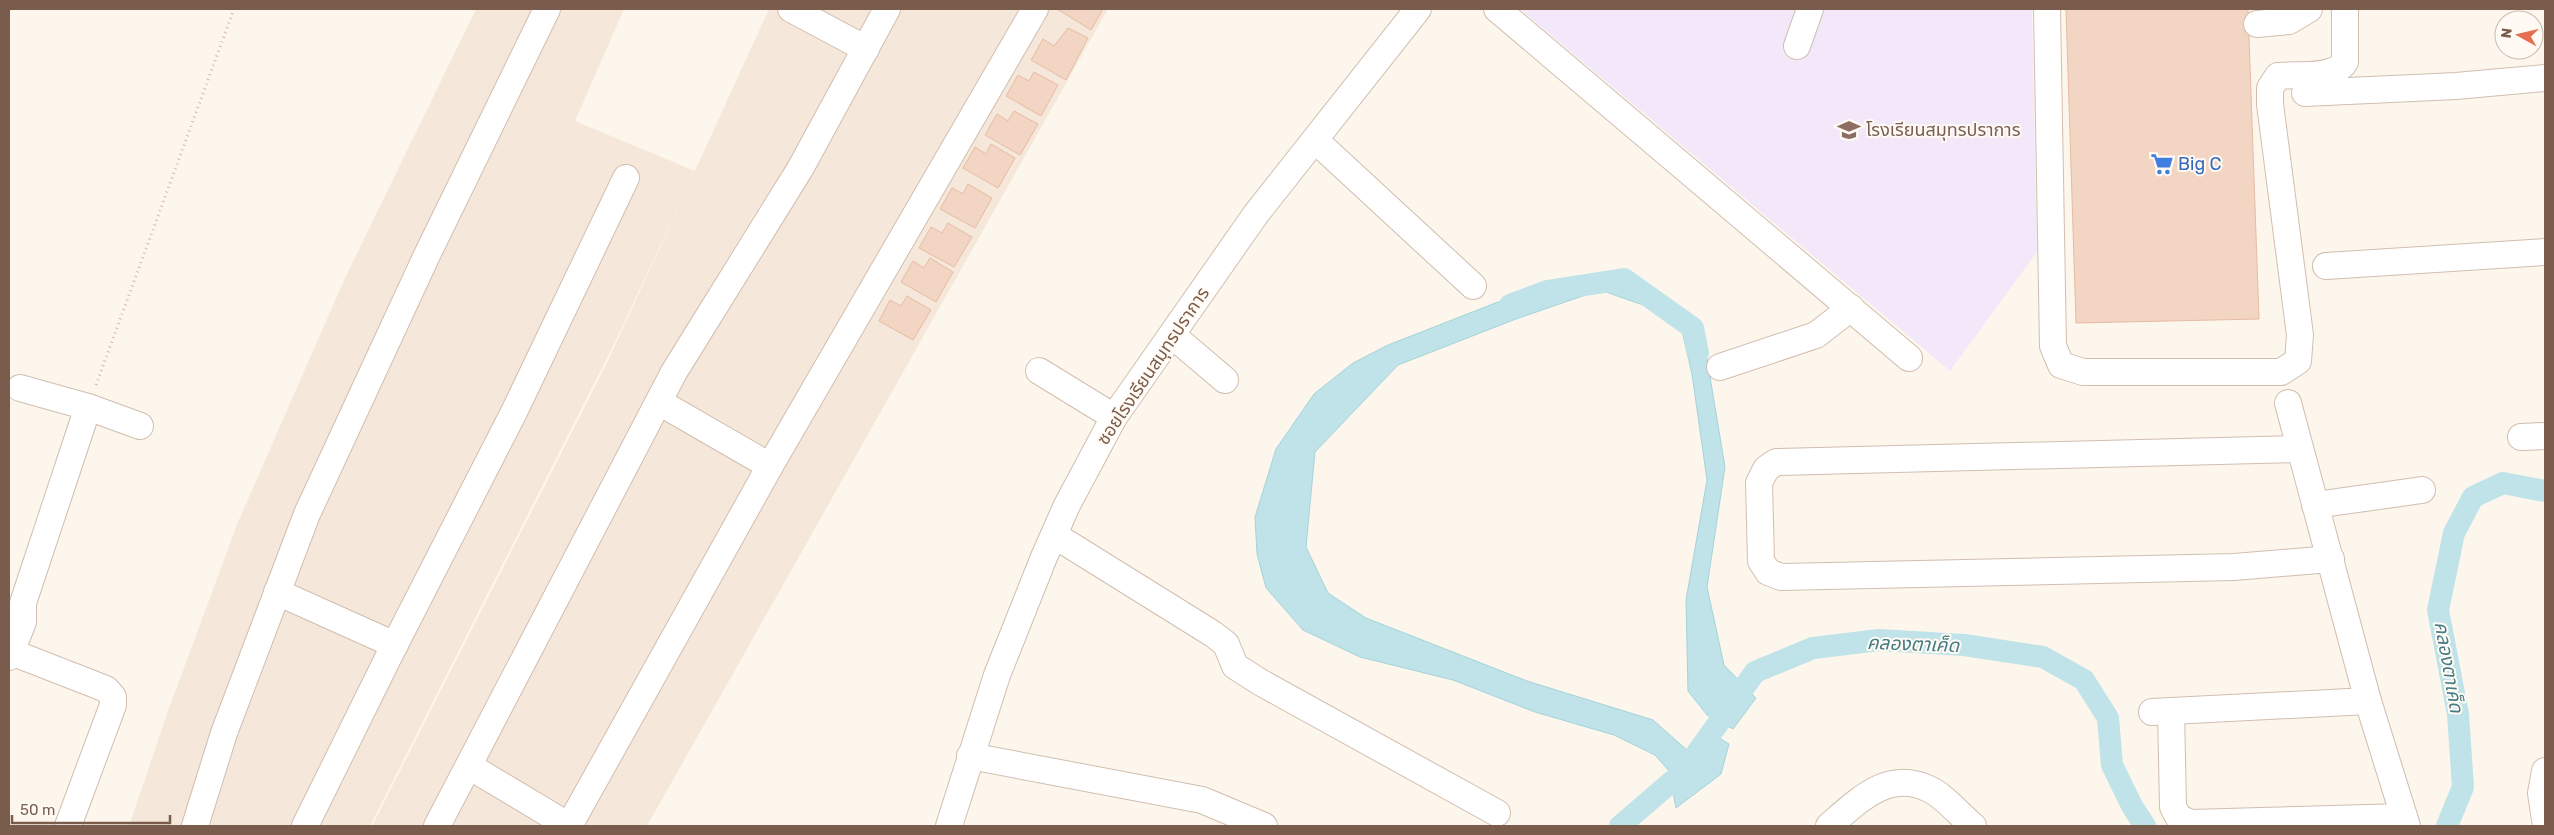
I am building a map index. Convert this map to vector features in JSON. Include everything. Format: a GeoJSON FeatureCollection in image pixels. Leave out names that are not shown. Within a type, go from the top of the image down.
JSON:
{"type":"FeatureCollection","features":[{"type":"Feature","properties":{"kind":"street"},"geometry":{"type":"LineString","coordinates":[[194,826],[224,733],[307,514],[426,257],[547,9]]}},
{"type":"Feature","properties":{"kind":"street"},"geometry":{"type":"LineString","coordinates":[[791,9],[866,49]]}},
{"type":"Feature","properties":{"kind":"street"},"geometry":{"type":"LineString","coordinates":[[437,826],[659,402],[705,320],[800,169],[887,9]]}},
{"type":"Feature","properties":{"kind":"street"},"geometry":{"type":"LineString","coordinates":[[469,766],[569,826],[770,466],[1035,9]]}},
{"type":"Feature","properties":{"kind":"street","name":"ซอยโรงเรียนสมุทรปราการ"},"geometry":{"type":"LineString","coordinates":[[949,826],[970,756],[998,675],[1054,535],[1067,506],[1114,417],[1256,214],[1418,9]]}},
{"type":"Feature","properties":{"kind":"street"},"geometry":{"type":"LineString","coordinates":[[1496,9],[1909,358]]}},
{"type":"Feature","properties":{"kind":"street"},"geometry":{"type":"LineString","coordinates":[[1797,46],[1810,9]]}},
{"type":"Feature","properties":{"kind":"street"},"geometry":{"type":"LineString","coordinates":[[2046,9],[2053,346],[2061,365],[2083,372],[2280,372],[2298,361],[2300,335],[2270,104],[2270,88],[2278,76],[2332,72],[2342,67],[2346,62],[2345,9]]}},
{"type":"Feature","properties":{"kind":"street"},"geometry":{"type":"LineString","coordinates":[[2257,24],[2289,20],[2309,9]]}},
{"type":"Feature","properties":{"kind":"street"},"geometry":{"type":"LineString","coordinates":[[2305,93],[2456,86],[2545,78]]}},
{"type":"Feature","properties":{"kind":"street"},"geometry":{"type":"LineString","coordinates":[[1315,140],[1473,286]]}},
{"type":"Feature","properties":{"kind":"street"},"geometry":{"type":"LineString","coordinates":[[305,826],[514,412],[626,178]]}},
{"type":"Feature","properties":{"kind":"street"},"geometry":{"type":"LineString","coordinates":[[2326,266],[2545,252]]}},
{"type":"Feature","properties":{"kind":"street"},"geometry":{"type":"LineString","coordinates":[[1720,367],[1816,335],[1851,308]]}},
{"type":"Feature","properties":{"kind":"street"},"geometry":{"type":"LineString","coordinates":[[1172,335],[1225,380]]}},
{"type":"Feature","properties":{"kind":"street"},"geometry":{"type":"LineString","coordinates":[[1039,371],[1114,417]]}},
{"type":"Feature","properties":{"kind":"street"},"geometry":{"type":"LineString","coordinates":[[20,388],[88,407],[140,426]]}},
{"type":"Feature","properties":{"kind":"street"},"geometry":{"type":"LineString","coordinates":[[659,402],[770,466]]}},
{"type":"Feature","properties":{"kind":"street"},"geometry":{"type":"LineString","coordinates":[[2288,403],[2368,701],[2405,822],[2192,823],[2179,818],[2173,807],[2161,712],[2368,701]]}},
{"type":"Feature","properties":{"kind":"street"},"geometry":{"type":"LineString","coordinates":[[68,826],[113,705],[113,697],[106,689],[10,654],[23,622],[24,603],[88,407]]}},
{"type":"Feature","properties":{"kind":"street"},"geometry":{"type":"LineString","coordinates":[[2300,449],[1776,462],[1766,469],[1759,484],[1761,561],[1768,572],[1781,577],[2215,567],[2331,560]]}},
{"type":"Feature","properties":{"kind":"street"},"geometry":{"type":"LineString","coordinates":[[2315,505],[2422,490]]}},
{"type":"Feature","properties":{"kind":"street"},"geometry":{"type":"LineString","coordinates":[[1054,535],[1213,634],[1226,644],[1235,666],[1260,682],[1497,813]]}},
{"type":"Feature","properties":{"kind":"street"},"geometry":{"type":"LineString","coordinates":[[277,592],[395,645]]}},
{"type":"Feature","properties":{"kind":"street"},"geometry":{"type":"LineString","coordinates":[[970,756],[1202,800],[1264,826]]}},
{"type":"Feature","properties":{"kind":"street"},"geometry":{"type":"LineString","coordinates":[[2545,771],[2541,793],[2545,820]]}},
{"type":"Feature","properties":{"kind":"street"},"geometry":{"type":"LineString","coordinates":[[1829,826],[1860,799],[1881,786],[1900,782],[1930,789],[1973,826]]}},
{"type":"Feature","properties":{"kind":"path"},"geometry":{"type":"LineString","coordinates":[[88,407],[234,9]]}},
{"type":"Feature","properties":{"kind":"shaded area"},"geometry":{"type":"Polygon","coordinates":[[[476,9],[624,9],[575,121],[695,171],[615,342],[370,826],[129,826],[168,711],[238,522],[345,278],[476,9]]]}},
{"type":"Feature","properties":{"kind":"shaded area"},"geometry":{"type":"Polygon","coordinates":[[[769,9],[1108,9],[647,826],[372,826],[606,365],[769,9]]]}},
{"type":"Feature","properties":{"kind":"shaded area","name":"โรงเรียนสมุทรปราการ"},"geometry":{"type":"Polygon","coordinates":[[[1520,9],[2032,9],[2037,252],[1950,371],[1520,9]]]}},
{"type":"Feature","properties":{"kind":"water"},"geometry":{"type":"Polygon","coordinates":[[[1628,282],[1693,328],[1707,359],[1725,467],[1707,587],[1724,665],[1756,698],[1733,729],[1707,715],[1688,691],[1686,600],[1707,480],[1692,374],[1682,331],[1646,306],[1600,290],[1516,319],[1398,365],[1315,452],[1306,547],[1328,593],[1366,618],[1527,681],[1653,720],[1687,750],[1705,729],[1729,744],[1721,774],[1676,808],[1669,771],[1655,755],[1614,735],[1535,712],[1453,680],[1360,657],[1303,630],[1266,588],[1257,554],[1255,517],[1276,449],[1314,394],[1353,363],[1388,345],[1498,302],[1593,284],[1628,282]]]}},
{"type":"Feature","properties":{"kind":"building"},"geometry":{"type":"Polygon","coordinates":[[[1057,9],[1103,9],[1091,30],[1057,9]]]}},
{"type":"Feature","properties":{"kind":"building","name":"Big C"},"geometry":{"type":"Polygon","coordinates":[[[2066,9],[2248,9],[2259,319],[2076,323],[2066,9]]]}},
{"type":"Feature","properties":{"kind":"building"},"geometry":{"type":"Polygon","coordinates":[[[1068,28],[1088,38],[1066,80],[1031,60],[1043,39],[1054,46],[1068,28]]]}},
{"type":"Feature","properties":{"kind":"building"},"geometry":{"type":"Polygon","coordinates":[[[1034,72],[1058,85],[1041,116],[1006,96],[1018,75],[1029,81],[1034,72]]]}},
{"type":"Feature","properties":{"kind":"building"},"geometry":{"type":"Polygon","coordinates":[[[1014,111],[1038,124],[1020,155],[985,135],[997,114],[1008,121],[1014,111]]]}},
{"type":"Feature","properties":{"kind":"building"},"geometry":{"type":"Polygon","coordinates":[[[991,144],[1015,158],[998,188],[963,168],[975,147],[986,154],[991,144]]]}},
{"type":"Feature","properties":{"kind":"building"},"geometry":{"type":"Polygon","coordinates":[[[968,184],[992,198],[975,228],[940,209],[952,188],[963,194],[968,184]]]}},
{"type":"Feature","properties":{"kind":"building"},"geometry":{"type":"Polygon","coordinates":[[[948,223],[972,237],[954,267],[919,248],[931,227],[942,233],[948,223]]]}},
{"type":"Feature","properties":{"kind":"building"},"geometry":{"type":"Polygon","coordinates":[[[930,258],[953,272],[936,302],[901,282],[913,261],[924,268],[930,258]]]}},
{"type":"Feature","properties":{"kind":"building"},"geometry":{"type":"Polygon","coordinates":[[[907,296],[931,310],[913,340],[879,321],[890,300],[901,306],[907,296]]]}},
{"type":"Feature","properties":{"kind":"waterway"},"geometry":{"type":"LineString","coordinates":[[1510,305],[1547,291],[1624,279],[1693,328],[1698,353]]}},
{"type":"Feature","properties":{"kind":"waterway","name":"คลองตาเค็ด"},"geometry":{"type":"LineString","coordinates":[[2447,826],[2463,787],[2458,714],[2438,610],[2454,533],[2473,497],[2503,483],[2545,491]]}},
{"type":"Feature","properties":{"kind":"waterway","name":"คลองตาเค็ด"},"geometry":{"type":"LineString","coordinates":[[1620,826],[1684,771],[1755,672],[1813,648],[1879,640],[1964,645],[2043,657],[2084,680],[2108,718],[2112,765],[2132,806],[2145,826]]}},
{"type":"Feature","properties":{"kind":"place","name":"โรงเรียนสมุทรปราการ"},"geometry":{"type":"Point","coordinates":[1849,130]}},
{"type":"Feature","properties":{"kind":"place","name":"Big C"},"geometry":{"type":"Point","coordinates":[2162,164]}}]}
